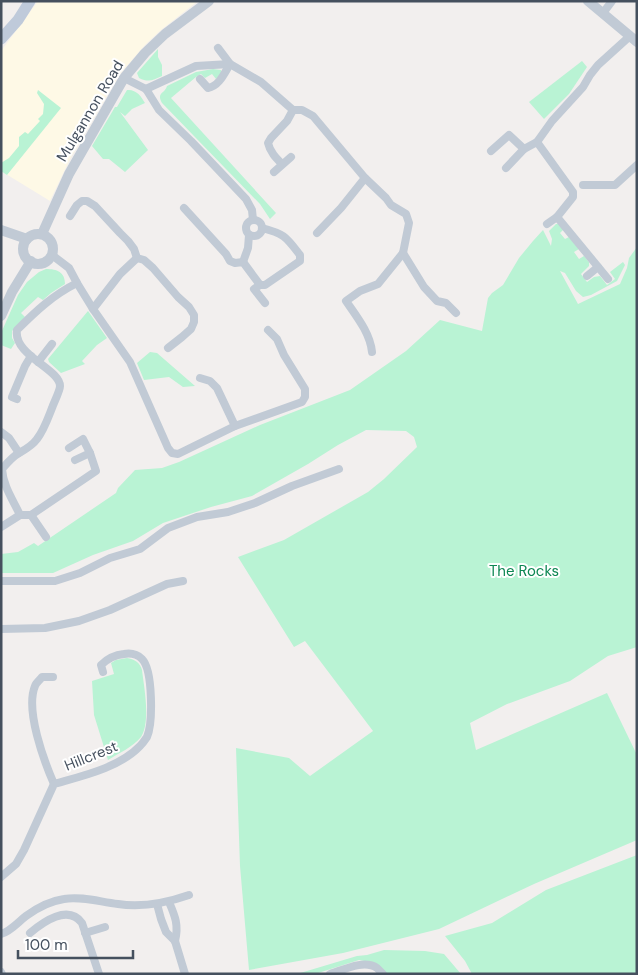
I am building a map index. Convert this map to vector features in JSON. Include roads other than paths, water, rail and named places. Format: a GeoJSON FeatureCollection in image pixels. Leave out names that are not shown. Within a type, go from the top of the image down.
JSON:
{"type":"FeatureCollection","features":[{"type":"Feature","properties":{"kind":"main road"},"geometry":{"type":"LineString","coordinates":[[1,39],[18,20],[30,1]]}},
{"type":"Feature","properties":{"kind":"street","name":"Mulgannon Road"},"geometry":{"type":"LineString","coordinates":[[42,234],[69,174],[124,78],[151,47],[209,1]]}},
{"type":"Feature","properties":{"kind":"street"},"geometry":{"type":"LineString","coordinates":[[506,168],[524,149],[537,142],[552,121],[583,87],[598,65],[633,39],[588,1]]}},
{"type":"Feature","properties":{"kind":"street"},"geometry":{"type":"LineString","coordinates":[[603,13],[612,1]]}},
{"type":"Feature","properties":{"kind":"street"},"geometry":{"type":"LineString","coordinates":[[218,48],[230,64],[262,82],[293,110],[302,110],[313,116],[365,178],[391,205],[406,214],[409,223],[404,253],[378,284],[360,291],[346,301],[363,325],[371,344],[372,352]]}},
{"type":"Feature","properties":{"kind":"street"},"geometry":{"type":"LineString","coordinates":[[146,89],[196,66],[230,64]]}},
{"type":"Feature","properties":{"kind":"street"},"geometry":{"type":"LineString","coordinates":[[200,79],[208,88],[214,87],[230,64]]}},
{"type":"Feature","properties":{"kind":"street"},"geometry":{"type":"LineString","coordinates":[[124,78],[146,89],[159,110],[246,199],[252,210],[253,220]]}},
{"type":"Feature","properties":{"kind":"street"},"geometry":{"type":"LineString","coordinates":[[282,164],[273,154],[268,143],[270,138],[287,121],[293,110]]}},
{"type":"Feature","properties":{"kind":"street"},"geometry":{"type":"LineString","coordinates":[[504,127],[509,135],[524,149]]}},
{"type":"Feature","properties":{"kind":"street"},"geometry":{"type":"LineString","coordinates":[[491,151],[509,135]]}},
{"type":"Feature","properties":{"kind":"street"},"geometry":{"type":"LineString","coordinates":[[537,142],[573,192],[573,197],[557,217],[547,224]]}},
{"type":"Feature","properties":{"kind":"street"},"geometry":{"type":"LineString","coordinates":[[274,172],[291,157]]}},
{"type":"Feature","properties":{"kind":"street"},"geometry":{"type":"LineString","coordinates":[[583,185],[614,185],[637,166]]}},
{"type":"Feature","properties":{"kind":"street"},"geometry":{"type":"LineString","coordinates":[[316,233],[341,208],[365,178]]}},
{"type":"Feature","properties":{"kind":"street"},"geometry":{"type":"LineString","coordinates":[[70,216],[82,201],[95,206],[128,241],[134,249],[137,258]]}},
{"type":"Feature","properties":{"kind":"street"},"geometry":{"type":"LineString","coordinates":[[184,208],[226,254],[230,262],[243,262]]}},
{"type":"Feature","properties":{"kind":"street"},"geometry":{"type":"LineString","coordinates":[[557,217],[608,279]]}},
{"type":"Feature","properties":{"kind":"street"},"geometry":{"type":"LineString","coordinates":[[243,262],[248,248],[249,235],[246,227],[248,222],[253,220],[259,221],[262,228],[259,235],[249,235]]}},
{"type":"Feature","properties":{"kind":"street"},"geometry":{"type":"LineString","coordinates":[[262,228],[286,237],[300,255],[300,261],[265,285],[260,285],[254,289],[265,303]]}},
{"type":"Feature","properties":{"kind":"street"},"geometry":{"type":"LineString","coordinates":[[1,230],[27,239]]}},
{"type":"Feature","properties":{"kind":"street"},"geometry":{"type":"LineString","coordinates":[[34,234],[42,234],[52,242],[52,255],[46,262],[36,263],[28,258],[24,251],[27,239],[34,234]]}},
{"type":"Feature","properties":{"kind":"street"},"geometry":{"type":"LineString","coordinates":[[404,253],[424,287],[437,301],[446,304],[456,313]]}},
{"type":"Feature","properties":{"kind":"street"},"geometry":{"type":"LineString","coordinates":[[52,255],[69,268],[93,309],[130,362],[168,448],[172,453],[178,454],[234,426],[302,402],[305,397],[305,390],[277,340],[268,330]]}},
{"type":"Feature","properties":{"kind":"street"},"geometry":{"type":"LineString","coordinates":[[93,309],[120,274],[137,258]]}},
{"type":"Feature","properties":{"kind":"street"},"geometry":{"type":"LineString","coordinates":[[137,258],[144,260],[153,268],[194,315],[191,329],[168,348]]}},
{"type":"Feature","properties":{"kind":"street"},"geometry":{"type":"LineString","coordinates":[[1,316],[12,292],[31,261]]}},
{"type":"Feature","properties":{"kind":"street"},"geometry":{"type":"LineString","coordinates":[[243,262],[260,285]]}},
{"type":"Feature","properties":{"kind":"street"},"geometry":{"type":"LineString","coordinates":[[587,276],[598,267]]}},
{"type":"Feature","properties":{"kind":"street"},"geometry":{"type":"LineString","coordinates":[[20,515],[4,488],[2,468],[19,453],[29,448],[38,438],[60,386],[58,380],[34,359],[18,341],[16,334],[17,330],[46,302],[61,291],[77,284]]}},
{"type":"Feature","properties":{"kind":"street"},"geometry":{"type":"LineString","coordinates":[[17,399],[12,397],[25,366],[52,344]]}},
{"type":"Feature","properties":{"kind":"street"},"geometry":{"type":"LineString","coordinates":[[200,378],[210,382],[217,388],[234,426]]}},
{"type":"Feature","properties":{"kind":"street"},"geometry":{"type":"LineString","coordinates":[[1,432],[19,453]]}},
{"type":"Feature","properties":{"kind":"street"},"geometry":{"type":"LineString","coordinates":[[1,526],[20,515],[30,515],[96,472],[83,439],[69,448]]}},
{"type":"Feature","properties":{"kind":"street"},"geometry":{"type":"LineString","coordinates":[[76,460],[90,453]]}},
{"type":"Feature","properties":{"kind":"street"},"geometry":{"type":"LineString","coordinates":[[1,581],[55,581],[80,574],[110,558],[140,549],[168,528],[197,517],[228,512],[255,503],[292,486],[339,469]]}},
{"type":"Feature","properties":{"kind":"street"},"geometry":{"type":"LineString","coordinates":[[30,515],[46,537]]}},
{"type":"Feature","properties":{"kind":"street"},"geometry":{"type":"LineString","coordinates":[[1,629],[45,628],[79,621],[110,610],[167,584],[183,581]]}},
{"type":"Feature","properties":{"kind":"street","name":"Hillcrest"},"geometry":{"type":"LineString","coordinates":[[54,784],[115,764],[133,753],[142,745],[147,736],[151,717],[151,693],[145,664],[141,658],[130,653],[108,658],[101,665],[103,672]]}},
{"type":"Feature","properties":{"kind":"street","name":"Hillcrest"},"geometry":{"type":"LineString","coordinates":[[1,878],[16,864],[54,784],[38,744],[32,696],[35,685],[42,677],[53,677]]}},
{"type":"Feature","properties":{"kind":"street"},"geometry":{"type":"LineString","coordinates":[[1,934],[11,929],[35,910],[55,901],[66,899],[92,900],[140,906],[169,902],[189,895]]}},
{"type":"Feature","properties":{"kind":"street"},"geometry":{"type":"LineString","coordinates":[[169,902],[178,930],[175,941]]}},
{"type":"Feature","properties":{"kind":"street"},"geometry":{"type":"LineString","coordinates":[[157,904],[166,932],[175,941],[185,974]]}},
{"type":"Feature","properties":{"kind":"street"},"geometry":{"type":"LineString","coordinates":[[30,933],[51,919],[66,915],[74,916],[80,920],[86,933],[99,974]]}},
{"type":"Feature","properties":{"kind":"street"},"geometry":{"type":"LineString","coordinates":[[86,933],[105,927]]}},
{"type":"Feature","properties":{"kind":"street"},"geometry":{"type":"LineString","coordinates":[[330,974],[366,965],[376,967],[383,974]]}},
{"type":"Feature","properties":{"kind":"park label","name":"The Rocks"},"geometry":{"type":"Point","coordinates":[524,571]}}]}
